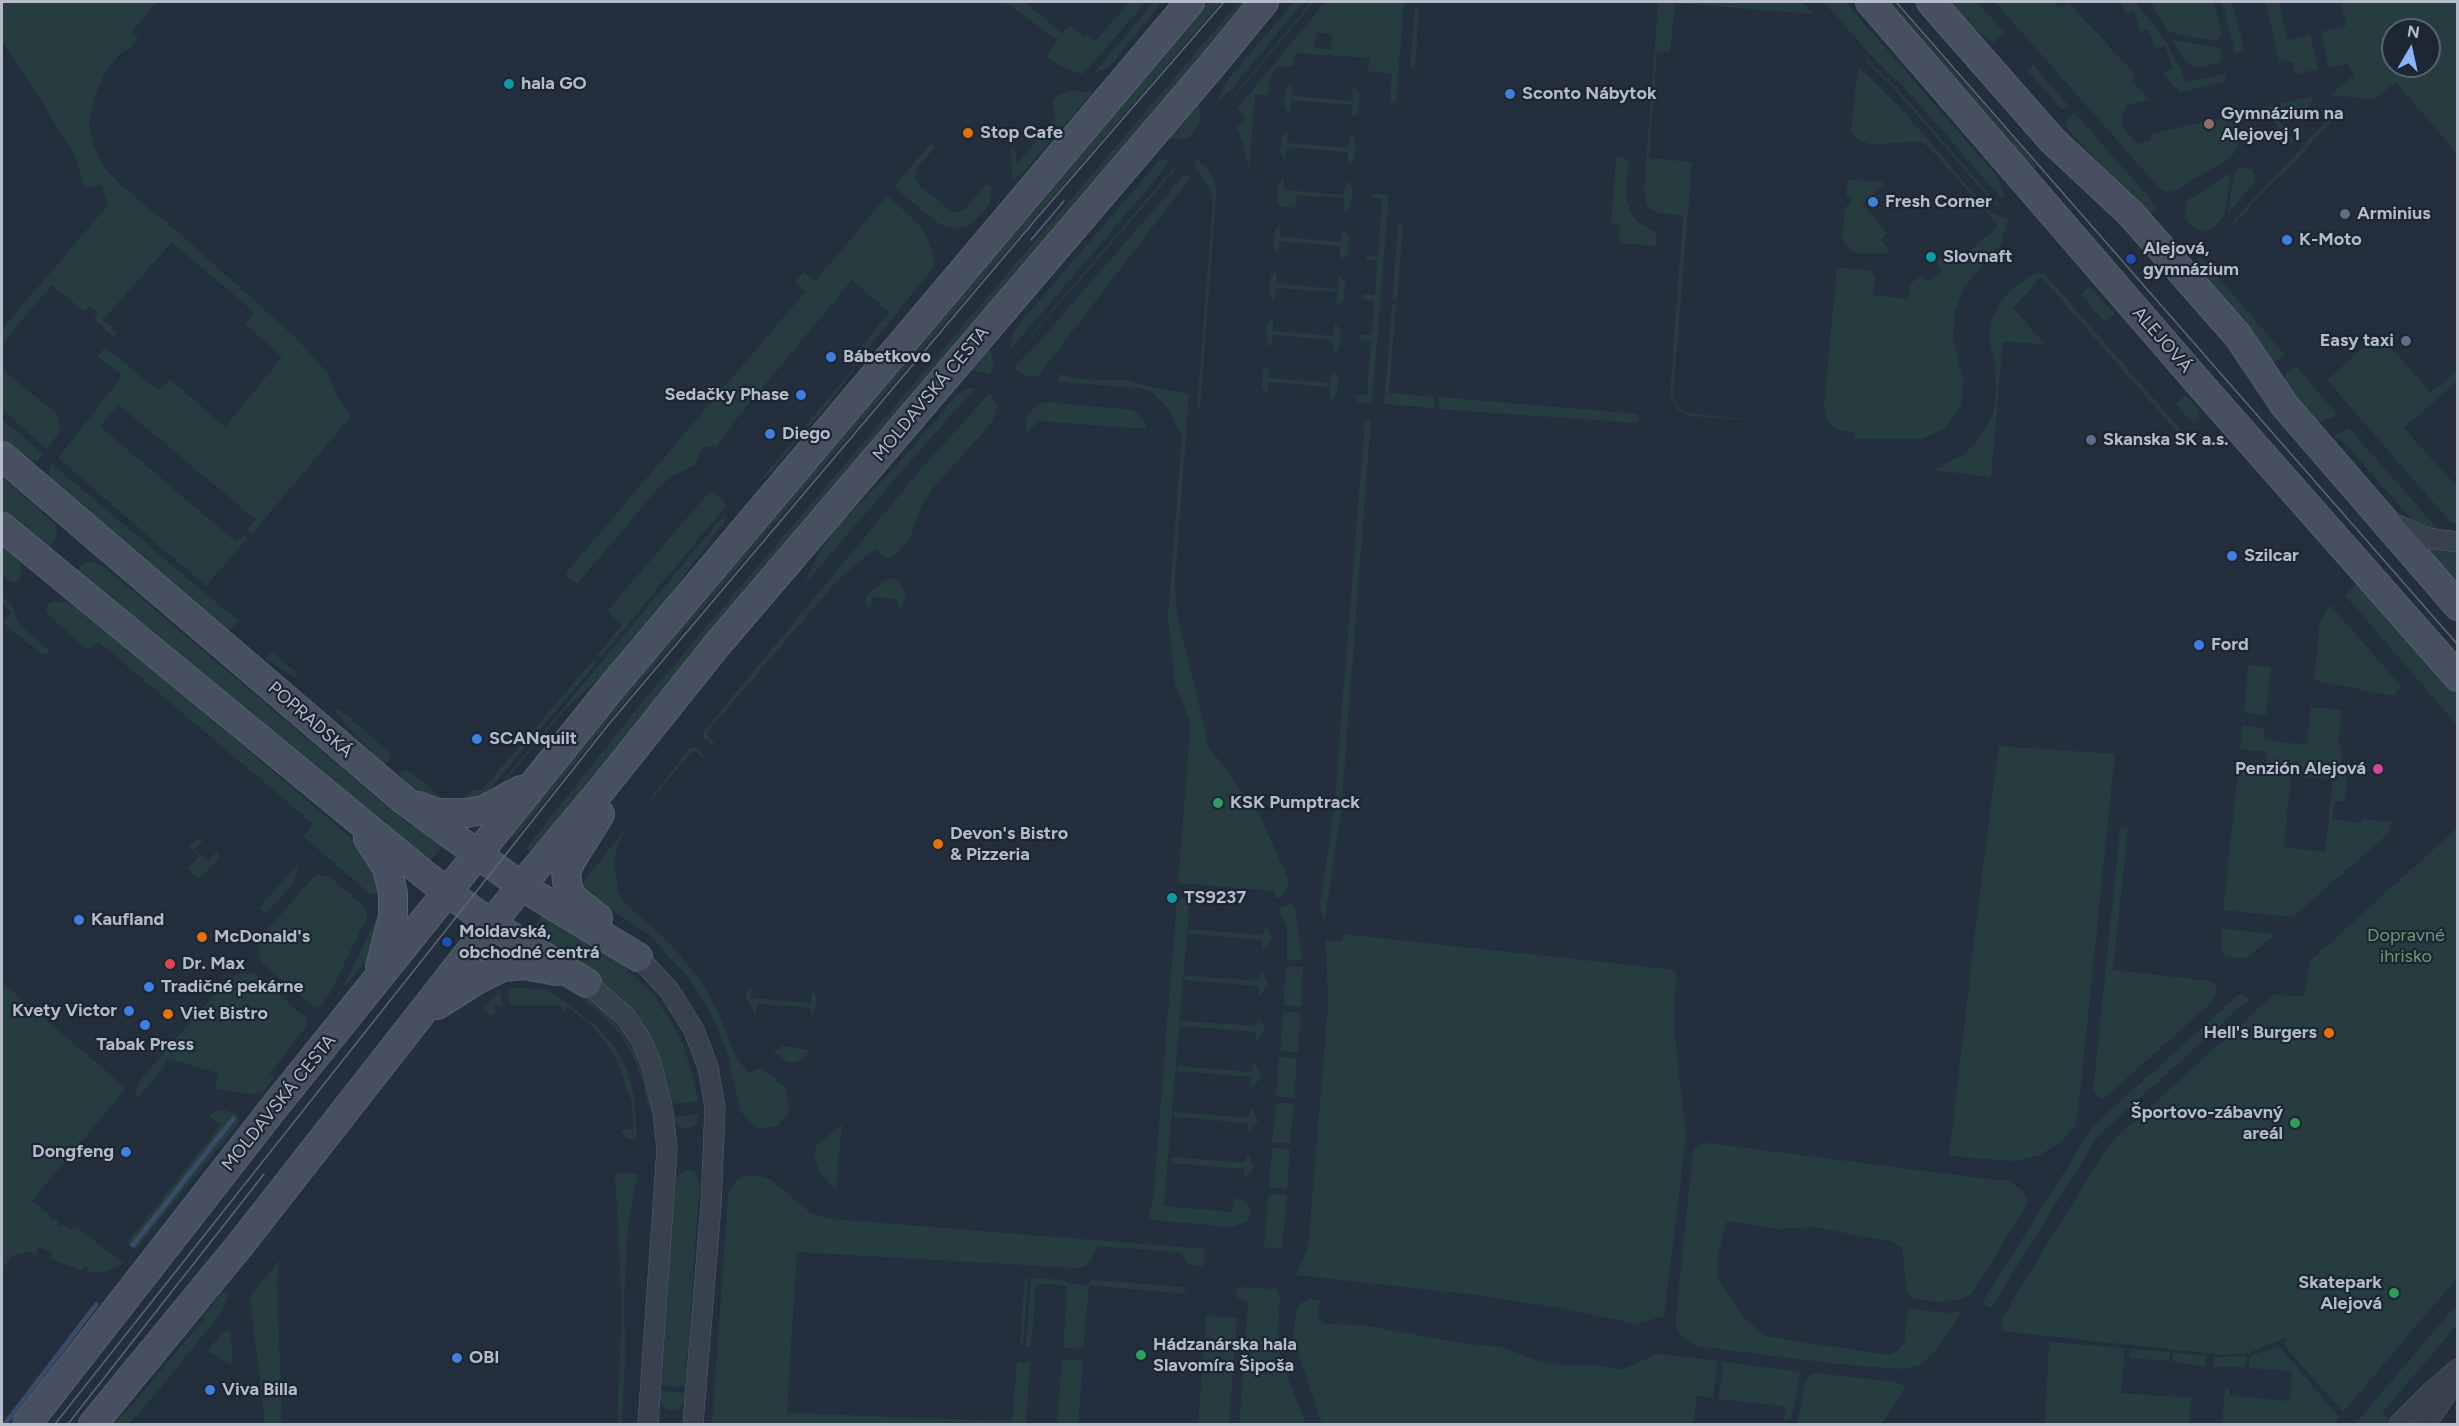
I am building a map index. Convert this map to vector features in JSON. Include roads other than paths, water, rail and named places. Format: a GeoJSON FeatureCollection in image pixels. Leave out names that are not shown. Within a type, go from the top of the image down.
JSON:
{"type":"FeatureCollection","features":[{"type":"Feature","properties":{"kind":"street","name":"MOLDAVSKÁ CESTA"},"geometry":{"type":"LineString","coordinates":[[27,1425],[377,978],[611,688],[1190,2]]}},
{"type":"Feature","properties":{"kind":"street","name":"MOLDAVSKÁ CESTA"},"geometry":{"type":"LineString","coordinates":[[93,1425],[240,1245],[521,886],[724,637],[1264,2]]}},
{"type":"Feature","properties":{"kind":"street","name":"ALEJOVÁ"},"geometry":{"type":"LineString","coordinates":[[1870,2],[2170,350],[2457,677]]}},
{"type":"Feature","properties":{"kind":"street"},"geometry":{"type":"LineString","coordinates":[[1931,2],[2052,140],[2132,214],[2238,336],[2285,406],[2457,606]]}},
{"type":"Feature","properties":{"kind":"street","name":"POPRADSKÁ"},"geometry":{"type":"LineString","coordinates":[[2,456],[405,801],[521,886],[638,957]]}},
{"type":"Feature","properties":{"kind":"street"},"geometry":{"type":"LineString","coordinates":[[2379,514],[2427,538],[2457,543]]}},
{"type":"Feature","properties":{"kind":"street"},"geometry":{"type":"LineString","coordinates":[[2,527],[446,892],[491,924],[587,983],[625,1016],[651,1063],[663,1112],[667,1149],[648,1425]]}},
{"type":"Feature","properties":{"kind":"street","name":"MOLDAVSKÁ CESTA"},"geometry":{"type":"LineString","coordinates":[[405,801],[437,813],[466,813],[483,810],[534,784]]}},
{"type":"Feature","properties":{"kind":"street"},"geometry":{"type":"LineString","coordinates":[[602,789],[600,815],[570,861],[566,881],[573,898],[617,934],[669,990],[694,1030],[708,1066],[715,1107],[711,1205],[693,1425]]}},
{"type":"Feature","properties":{"kind":"street"},"geometry":{"type":"LineString","coordinates":[[355,819],[387,868],[393,893],[393,917],[377,978]]}},
{"type":"Feature","properties":{"kind":"street","name":"MOLDAVSKÁ CESTA"},"geometry":{"type":"LineString","coordinates":[[416,1020],[478,979],[503,967],[533,966],[554,970],[587,983]]}},
{"type":"Feature","properties":{"kind":"street"},"geometry":{"type":"LineString","coordinates":[[2399,1425],[2457,1369]]}},
{"type":"Feature","properties":{"kind":"street"},"geometry":{"type":"LineString","coordinates":[[2426,1425],[2457,1377]]}},
{"type":"Feature","properties":{"kind":"waterway"},"geometry":{"type":"LineString","coordinates":[[133,1245],[233,1119]]}},
{"type":"Feature","properties":{"kind":"waterway"},"geometry":{"type":"LineString","coordinates":[[5,1424],[96,1305]]}},
{"type":"Feature","properties":{"kind":"tram line"},"geometry":{"type":"LineString","coordinates":[[55,1424],[609,724],[1037,218],[1224,2]]}},
{"type":"Feature","properties":{"kind":"tram line"},"geometry":{"type":"LineString","coordinates":[[1896,2],[2458,645]]}},
{"type":"Feature","properties":{"kind":"tram line"},"geometry":{"type":"LineString","coordinates":[[1031,240],[1064,201]]}},
{"type":"Feature","properties":{"kind":"tram line"},"geometry":{"type":"LineString","coordinates":[[68,1424],[264,1174]]}},
{"type":"Feature","properties":{"kind":"place","name":"hala GO"},"geometry":{"type":"Point","coordinates":[509,84]}},
{"type":"Feature","properties":{"kind":"place","name":"Sconto Nábytok"},"geometry":{"type":"Point","coordinates":[1510,94]}},
{"type":"Feature","properties":{"kind":"place","name":"Gymnázium na Alejovej 1"},"geometry":{"type":"Point","coordinates":[2209,124]}},
{"type":"Feature","properties":{"kind":"place","name":"Stop Cafe"},"geometry":{"type":"Point","coordinates":[968,133]}},
{"type":"Feature","properties":{"kind":"place","name":"Fresh Corner"},"geometry":{"type":"Point","coordinates":[1873,202]}},
{"type":"Feature","properties":{"kind":"place","name":"Arminius"},"geometry":{"type":"Point","coordinates":[2345,214]}},
{"type":"Feature","properties":{"kind":"place","name":"K-Moto"},"geometry":{"type":"Point","coordinates":[2287,240]}},
{"type":"Feature","properties":{"kind":"place","name":"Slovnaft"},"geometry":{"type":"Point","coordinates":[1931,257]}},
{"type":"Feature","properties":{"kind":"place","name":"Alejová, gymnázium"},"geometry":{"type":"Point","coordinates":[2131,259]}},
{"type":"Feature","properties":{"kind":"place","name":"Easy taxi"},"geometry":{"type":"Point","coordinates":[2406,341]}},
{"type":"Feature","properties":{"kind":"place","name":"Bábetkovo"},"geometry":{"type":"Point","coordinates":[831,357]}},
{"type":"Feature","properties":{"kind":"place","name":"Sedačky Phase"},"geometry":{"type":"Point","coordinates":[801,395]}},
{"type":"Feature","properties":{"kind":"place","name":"Diego"},"geometry":{"type":"Point","coordinates":[770,434]}},
{"type":"Feature","properties":{"kind":"place","name":"Skanska SK a.s."},"geometry":{"type":"Point","coordinates":[2091,440]}},
{"type":"Feature","properties":{"kind":"place","name":"Szilcar"},"geometry":{"type":"Point","coordinates":[2232,556]}},
{"type":"Feature","properties":{"kind":"place","name":"Ford"},"geometry":{"type":"Point","coordinates":[2199,645]}},
{"type":"Feature","properties":{"kind":"place","name":"SCANquilt"},"geometry":{"type":"Point","coordinates":[477,739]}},
{"type":"Feature","properties":{"kind":"place","name":"Penzión Alejová"},"geometry":{"type":"Point","coordinates":[2378,769]}},
{"type":"Feature","properties":{"kind":"place","name":"KSK Pumptrack"},"geometry":{"type":"Point","coordinates":[1218,803]}},
{"type":"Feature","properties":{"kind":"place","name":"Devon's Bistro & Pizzeria"},"geometry":{"type":"Point","coordinates":[938,844]}},
{"type":"Feature","properties":{"kind":"place","name":"TS9237"},"geometry":{"type":"Point","coordinates":[1172,898]}},
{"type":"Feature","properties":{"kind":"place","name":"Kaufland"},"geometry":{"type":"Point","coordinates":[79,920]}},
{"type":"Feature","properties":{"kind":"place","name":"McDonald's"},"geometry":{"type":"Point","coordinates":[202,937]}},
{"type":"Feature","properties":{"kind":"place","name":"Moldavská, obchodné centrá"},"geometry":{"type":"Point","coordinates":[447,942]}},
{"type":"Feature","properties":{"kind":"place","name":"Dr. Max"},"geometry":{"type":"Point","coordinates":[170,964]}},
{"type":"Feature","properties":{"kind":"place","name":"Tradičné pekárne"},"geometry":{"type":"Point","coordinates":[149,987]}},
{"type":"Feature","properties":{"kind":"place","name":"Kvety Victor"},"geometry":{"type":"Point","coordinates":[129,1011]}},
{"type":"Feature","properties":{"kind":"place","name":"Viet Bistro"},"geometry":{"type":"Point","coordinates":[168,1014]}},
{"type":"Feature","properties":{"kind":"place","name":"Tabak Press"},"geometry":{"type":"Point","coordinates":[145,1025]}},
{"type":"Feature","properties":{"kind":"place","name":"Hell's Burgers"},"geometry":{"type":"Point","coordinates":[2329,1033]}},
{"type":"Feature","properties":{"kind":"place","name":"Športovo-zábavný areál"},"geometry":{"type":"Point","coordinates":[2295,1123]}},
{"type":"Feature","properties":{"kind":"place","name":"Dongfeng"},"geometry":{"type":"Point","coordinates":[126,1152]}},
{"type":"Feature","properties":{"kind":"place","name":"Skatepark Alejová"},"geometry":{"type":"Point","coordinates":[2394,1293]}},
{"type":"Feature","properties":{"kind":"place","name":"Hádzanárska hala Slavomíra Šipoša"},"geometry":{"type":"Point","coordinates":[1141,1355]}},
{"type":"Feature","properties":{"kind":"place","name":"OBI"},"geometry":{"type":"Point","coordinates":[457,1358]}},
{"type":"Feature","properties":{"kind":"place","name":"Viva Billa"},"geometry":{"type":"Point","coordinates":[210,1390]}},
{"type":"Feature","properties":{"kind":"park label","name":"Dopravné ihrisko"},"geometry":{"type":"Point","coordinates":[2406,946]}}]}
